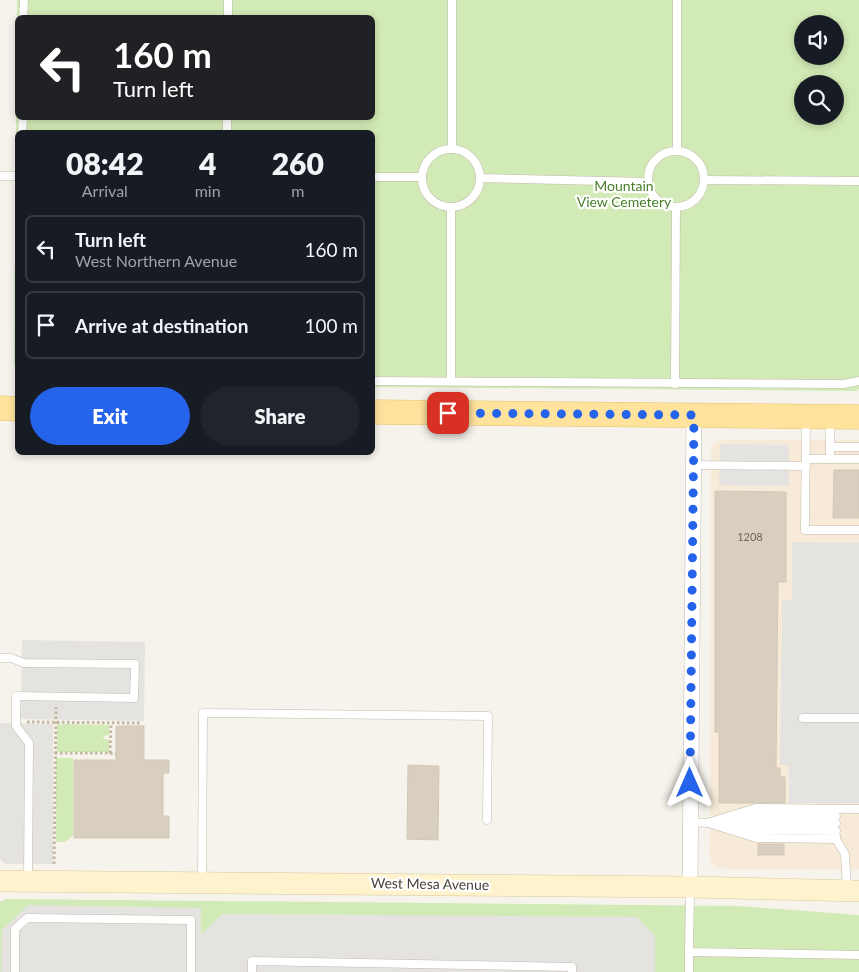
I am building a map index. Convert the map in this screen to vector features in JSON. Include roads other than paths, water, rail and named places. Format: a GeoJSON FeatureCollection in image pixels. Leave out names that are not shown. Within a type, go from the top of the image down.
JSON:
{"type":"FeatureCollection","features":[{"type":"Feature","properties":{"kind":"main road"},"geometry":{"type":"LineString","coordinates":[[0,408],[15,409]]}},
{"type":"Feature","properties":{"kind":"main road"},"geometry":{"type":"LineString","coordinates":[[375,412],[806,417],[849,415]]}},
{"type":"Feature","properties":{"kind":"street"},"geometry":{"type":"LineString","coordinates":[[690,887],[694,415]]}},
{"type":"Feature","properties":{"kind":"street","name":"West Mesa Avenue"},"geometry":{"type":"LineString","coordinates":[[0,881],[28,873],[202,882],[690,887],[853,891]]}},
{"type":"Feature","properties":{"kind":"lane"},"geometry":{"type":"LineString","coordinates":[[23,15],[24,0]]}},
{"type":"Feature","properties":{"kind":"lane"},"geometry":{"type":"LineString","coordinates":[[228,0],[228,15]]}},
{"type":"Feature","properties":{"kind":"lane"},"geometry":{"type":"LineString","coordinates":[[452,0],[452,149]]}},
{"type":"Feature","properties":{"kind":"lane"},"geometry":{"type":"LineString","coordinates":[[677,0],[677,150]]}},
{"type":"Feature","properties":{"kind":"lane"},"geometry":{"type":"LineString","coordinates":[[452,149],[460,150],[471,157],[479,170],[480,178],[478,189],[474,196],[465,204],[451,207],[431,199],[426,192],[422,177],[429,159],[443,150],[452,149]]}},
{"type":"Feature","properties":{"kind":"lane"},"geometry":{"type":"LineString","coordinates":[[677,150],[692,156],[699,162],[705,180],[696,200],[687,206],[676,208],[662,205],[656,200],[650,193],[647,182],[651,165],[657,158],[670,151],[677,150]]}},
{"type":"Feature","properties":{"kind":"lane"},"geometry":{"type":"LineString","coordinates":[[0,176],[15,176]]}},
{"type":"Feature","properties":{"kind":"lane"},"geometry":{"type":"LineString","coordinates":[[375,177],[422,177]]}},
{"type":"Feature","properties":{"kind":"lane"},"geometry":{"type":"LineString","coordinates":[[480,178],[647,182]]}},
{"type":"Feature","properties":{"kind":"lane"},"geometry":{"type":"LineString","coordinates":[[705,180],[859,181]]}},
{"type":"Feature","properties":{"kind":"lane"},"geometry":{"type":"LineString","coordinates":[[451,207],[451,381]]}},
{"type":"Feature","properties":{"kind":"lane"},"geometry":{"type":"LineString","coordinates":[[675,384],[676,208]]}},
{"type":"Feature","properties":{"kind":"lane"},"geometry":{"type":"LineString","coordinates":[[375,381],[675,384],[844,384],[859,381]]}},
{"type":"Feature","properties":{"kind":"lane"},"geometry":{"type":"LineString","coordinates":[[830,459],[830,447],[849,415]]}},
{"type":"Feature","properties":{"kind":"lane"},"geometry":{"type":"LineString","coordinates":[[806,417],[805,530],[859,530]]}},
{"type":"Feature","properties":{"kind":"lane"},"geometry":{"type":"LineString","coordinates":[[830,447],[859,447]]}},
{"type":"Feature","properties":{"kind":"lane"},"geometry":{"type":"LineString","coordinates":[[693,465],[859,459]]}},
{"type":"Feature","properties":{"kind":"lane"},"geometry":{"type":"LineString","coordinates":[[0,658],[11,658],[24,663],[135,664],[134,698],[16,696],[16,726],[29,743],[28,873]]}},
{"type":"Feature","properties":{"kind":"lane"},"geometry":{"type":"LineString","coordinates":[[202,882],[203,713],[488,716],[488,820]]}},
{"type":"Feature","properties":{"kind":"lane"},"geometry":{"type":"LineString","coordinates":[[803,718],[859,718]]}},
{"type":"Feature","properties":{"kind":"lane"},"geometry":{"type":"LineString","coordinates":[[707,823],[756,808],[836,824]]}},
{"type":"Feature","properties":{"kind":"lane"},"geometry":{"type":"LineString","coordinates":[[707,823],[756,838],[836,824],[859,809]]}},
{"type":"Feature","properties":{"kind":"lane"},"geometry":{"type":"LineString","coordinates":[[690,822],[836,824]]}},
{"type":"Feature","properties":{"kind":"lane"},"geometry":{"type":"LineString","coordinates":[[836,824],[853,891]]}},
{"type":"Feature","properties":{"kind":"lane"},"geometry":{"type":"LineString","coordinates":[[689,972],[690,887]]}},
{"type":"Feature","properties":{"kind":"lane"},"geometry":{"type":"LineString","coordinates":[[15,972],[16,929],[27,918],[192,920],[190,972]]}},
{"type":"Feature","properties":{"kind":"lane"},"geometry":{"type":"LineString","coordinates":[[689,952],[859,955]]}},
{"type":"Feature","properties":{"kind":"lane"},"geometry":{"type":"LineString","coordinates":[[252,972],[252,961],[572,967],[572,972]]}},
{"type":"Feature","properties":{"kind":"park label","name":"Mountain View Cemetery"},"geometry":{"type":"Point","coordinates":[624,194]}}]}
